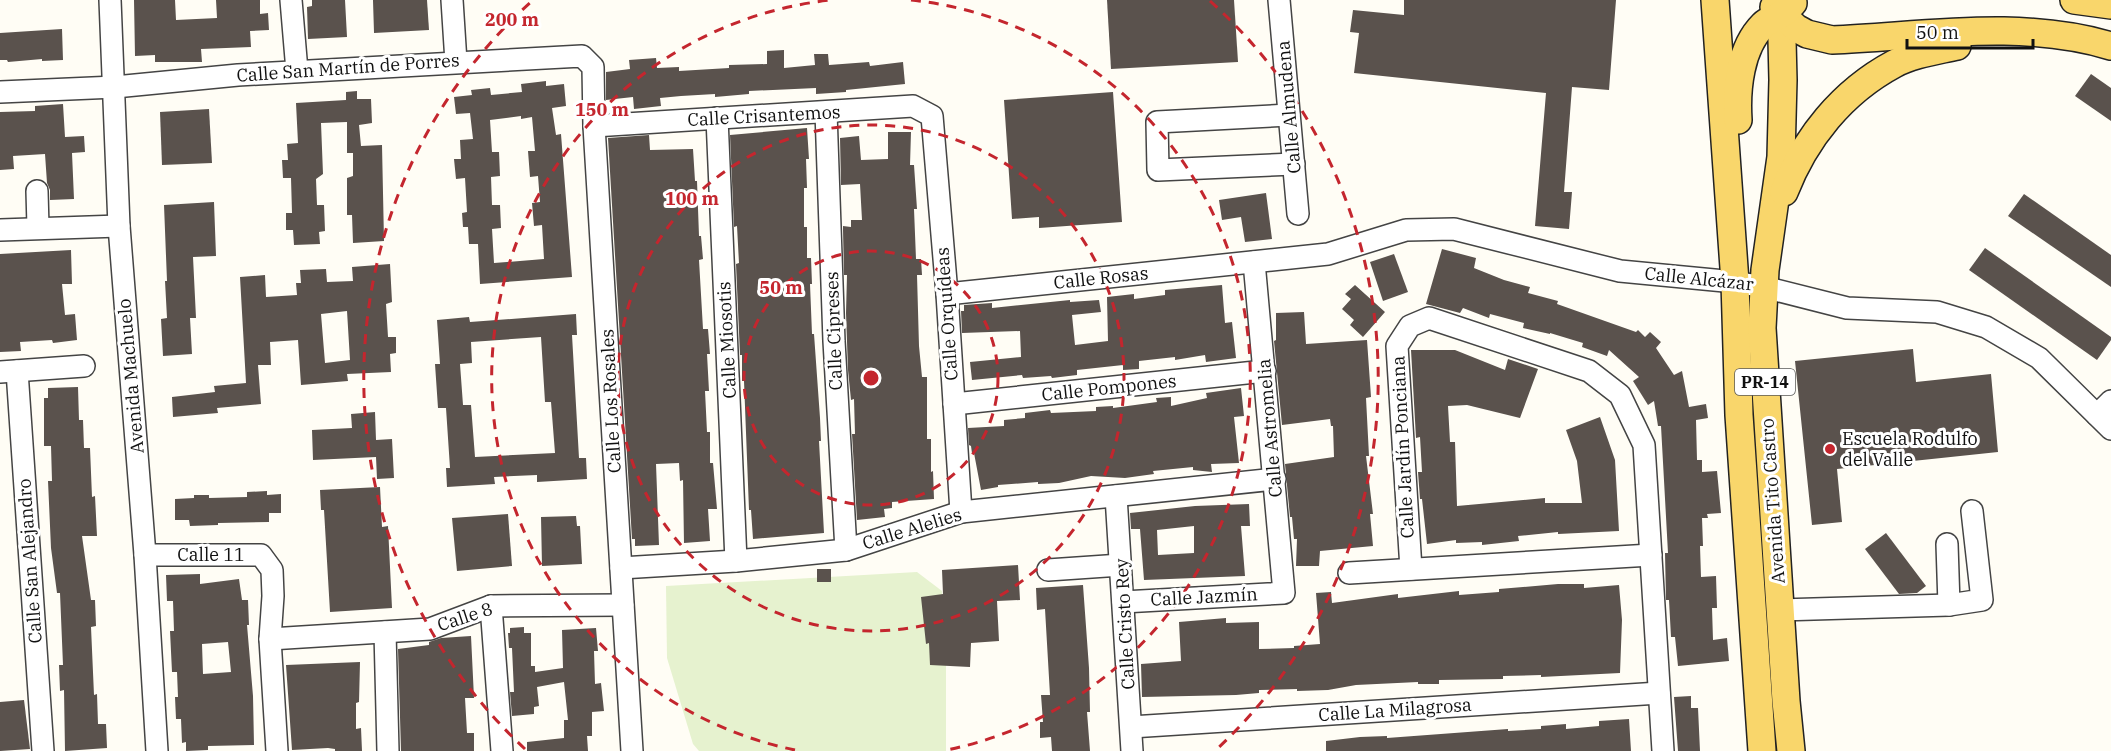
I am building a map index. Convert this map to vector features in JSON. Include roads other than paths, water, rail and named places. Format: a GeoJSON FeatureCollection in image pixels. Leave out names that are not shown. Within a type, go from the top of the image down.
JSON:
{"type":"FeatureCollection","features":[{"type":"Feature","properties":{"kind":"main road","name":"Avenida Tito Castro"},"geometry":{"type":"LineString","coordinates":[[1715,0],[1735,282],[1739,415],[1762,751]]}},
{"type":"Feature","properties":{"kind":"main road","name":"Avenida Tito Castro"},"geometry":{"type":"LineString","coordinates":[[1781,3],[1781,157],[1764,287],[1763,359],[1791,751]]}},
{"type":"Feature","properties":{"kind":"main road"},"geometry":{"type":"LineString","coordinates":[[1728,190],[1739,131],[1737,91],[1744,62],[1755,35],[1781,3],[1796,28],[1807,34],[1832,40],[2003,30],[2041,32],[2111,46]]}},
{"type":"Feature","properties":{"kind":"main road"},"geometry":{"type":"LineString","coordinates":[[1773,218],[1804,148],[1835,109],[1852,93],[1895,63],[1926,52],[1966,45],[2003,30]]}},
{"type":"Feature","properties":{"kind":"street","name":"Avenida Machuelo"},"geometry":{"type":"LineString","coordinates":[[110,0],[115,87],[118,226],[145,555],[157,751]]}},
{"type":"Feature","properties":{"kind":"street"},"geometry":{"type":"LineString","coordinates":[[291,0],[297,71]]}},
{"type":"Feature","properties":{"kind":"street"},"geometry":{"type":"LineString","coordinates":[[452,0],[456,62]]}},
{"type":"Feature","properties":{"kind":"street","name":"Calle Almudena"},"geometry":{"type":"LineString","coordinates":[[1279,0],[1298,214]]}},
{"type":"Feature","properties":{"kind":"street","name":"Calle San Martín de Porres"},"geometry":{"type":"LineString","coordinates":[[0,92],[115,87],[297,71],[582,56]]}},
{"type":"Feature","properties":{"kind":"street","name":"Calle Los Rosales"},"geometry":{"type":"LineString","coordinates":[[582,56],[593,67],[594,126],[632,751]]}},
{"type":"Feature","properties":{"kind":"street","name":"Calle Crisantemos"},"geometry":{"type":"LineString","coordinates":[[594,126],[913,106],[932,116]]}},
{"type":"Feature","properties":{"kind":"street","name":"Calle Cipreses"},"geometry":{"type":"LineString","coordinates":[[826,112],[834,353],[846,550]]}},
{"type":"Feature","properties":{"kind":"street"},"geometry":{"type":"LineString","coordinates":[[1289,115],[1157,122],[1158,170],[1294,164]]}},
{"type":"Feature","properties":{"kind":"street","name":"Calle Orquídeas"},"geometry":{"type":"LineString","coordinates":[[932,116],[947,294],[961,512]]}},
{"type":"Feature","properties":{"kind":"street","name":"Calle Miosotis"},"geometry":{"type":"LineString","coordinates":[[717,118],[736,561]]}},
{"type":"Feature","properties":{"kind":"street"},"geometry":{"type":"LineString","coordinates":[[37,191],[38,227]]}},
{"type":"Feature","properties":{"kind":"street"},"geometry":{"type":"LineString","coordinates":[[0,230],[118,226]]}},
{"type":"Feature","properties":{"kind":"street","name":"Calle Alcázar"},"geometry":{"type":"LineString","coordinates":[[1254,262],[1328,254],[1406,230],[1454,230],[1620,271],[1735,282],[1847,308],[1937,312],[1986,327],[2039,358],[2106,415]]}},
{"type":"Feature","properties":{"kind":"street","name":"Calle Rosas"},"geometry":{"type":"LineString","coordinates":[[947,294],[1254,262]]}},
{"type":"Feature","properties":{"kind":"street","name":"Calle Astromelia"},"geometry":{"type":"LineString","coordinates":[[1254,262],[1284,593]]}},
{"type":"Feature","properties":{"kind":"street","name":"Calle Jardín Ponciana"},"geometry":{"type":"LineString","coordinates":[[1411,569],[1397,346],[1410,326],[1429,318],[1589,371],[1620,394],[1644,445],[1663,751]]}},
{"type":"Feature","properties":{"kind":"street"},"geometry":{"type":"LineString","coordinates":[[8,372],[84,366]]}},
{"type":"Feature","properties":{"kind":"street","name":"Calle Pompones"},"geometry":{"type":"LineString","coordinates":[[954,404],[1265,371]]}},
{"type":"Feature","properties":{"kind":"street","name":"Calle San Alejandro"},"geometry":{"type":"LineString","coordinates":[[8,372],[43,751]]}},
{"type":"Feature","properties":{"kind":"street","name":"Calle Alelies"},"geometry":{"type":"LineString","coordinates":[[621,568],[736,561],[846,550],[961,512],[1275,479]]}},
{"type":"Feature","properties":{"kind":"street","name":"Calle Cristo Rey"},"geometry":{"type":"LineString","coordinates":[[1116,496],[1132,751]]}},
{"type":"Feature","properties":{"kind":"street"},"geometry":{"type":"LineString","coordinates":[[1780,610],[1949,605],[1982,600],[1972,511]]}},
{"type":"Feature","properties":{"kind":"street"},"geometry":{"type":"LineString","coordinates":[[1947,544],[1949,605]]}},
{"type":"Feature","properties":{"kind":"street","name":"Calle 11"},"geometry":{"type":"LineString","coordinates":[[145,555],[261,555],[272,570],[270,639]]}},
{"type":"Feature","properties":{"kind":"street"},"geometry":{"type":"LineString","coordinates":[[1349,573],[1651,555]]}},
{"type":"Feature","properties":{"kind":"street"},"geometry":{"type":"LineString","coordinates":[[1048,570],[1121,566]]}},
{"type":"Feature","properties":{"kind":"street","name":"Calle Jazmín"},"geometry":{"type":"LineString","coordinates":[[1123,602],[1284,593]]}},
{"type":"Feature","properties":{"kind":"street","name":"Calle 8"},"geometry":{"type":"LineString","coordinates":[[270,639],[430,628],[491,606],[623,605]]}},
{"type":"Feature","properties":{"kind":"street"},"geometry":{"type":"LineString","coordinates":[[491,606],[502,751]]}},
{"type":"Feature","properties":{"kind":"street"},"geometry":{"type":"LineString","coordinates":[[386,632],[388,751]]}},
{"type":"Feature","properties":{"kind":"street"},"geometry":{"type":"LineString","coordinates":[[270,639],[277,751]]}},
{"type":"Feature","properties":{"kind":"street","name":"Calle La Milagrosa"},"geometry":{"type":"LineString","coordinates":[[1131,727],[1659,693]]}},
{"type":"Feature","properties":{"kind":"place","name":"Escuela Rodulfo del Valle"},"geometry":{"type":"Point","coordinates":[1830,449]}}]}
